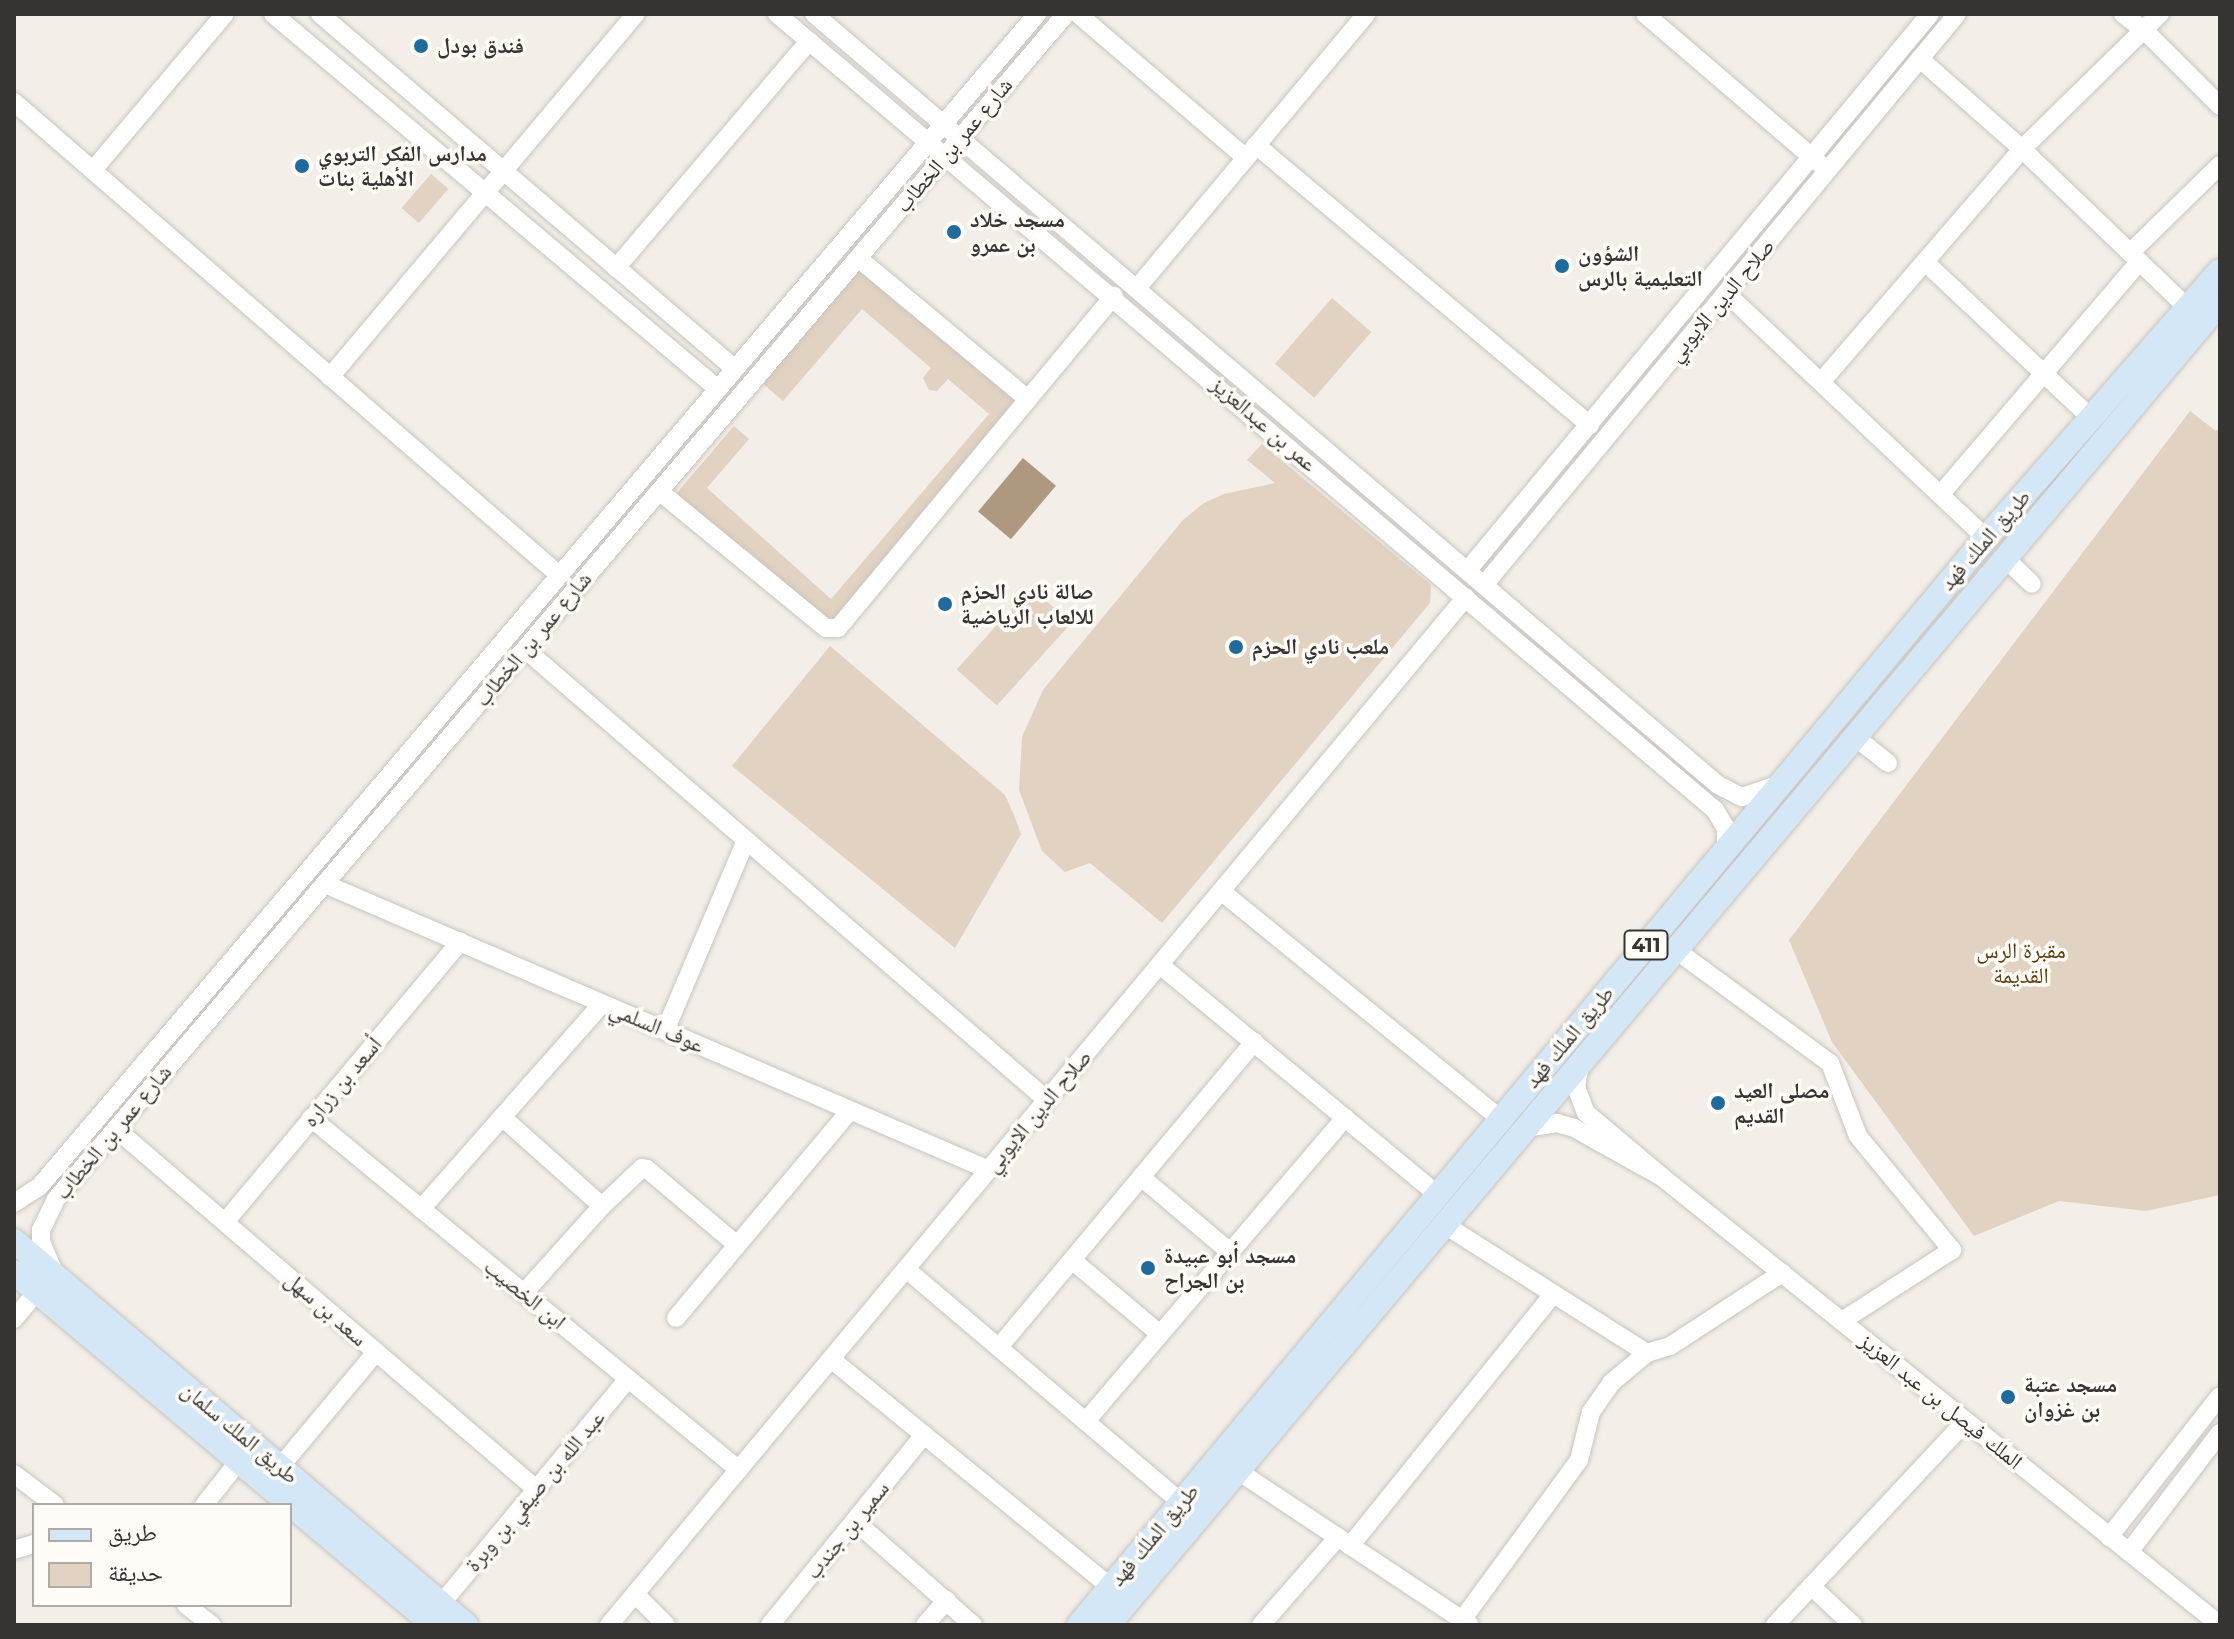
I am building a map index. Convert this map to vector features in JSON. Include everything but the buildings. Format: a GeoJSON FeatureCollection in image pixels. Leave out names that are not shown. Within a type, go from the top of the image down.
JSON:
{"type":"FeatureCollection","features":[{"type":"Feature","properties":{"kind":"main road","name":"طريق الملك فهد"},"geometry":{"type":"LineString","coordinates":[[1108,1625],[1526,1128],[1561,1098],[1580,1064],[2005,558],[2099,421],[2220,271]]}},
{"type":"Feature","properties":{"kind":"main road","name":"طريق الملك فهد"},"geometry":{"type":"LineString","coordinates":[[1079,1625],[1986,538],[2099,421],[2220,303]]}},
{"type":"Feature","properties":{"kind":"main road","name":"طريق الملك سلمان"},"geometry":{"type":"LineString","coordinates":[[14,1241],[280,1467],[431,1618]]}},
{"type":"Feature","properties":{"kind":"main road","name":"طريق الملك سلمان"},"geometry":{"type":"LineString","coordinates":[[14,1272],[290,1503]]}},
{"type":"Feature","properties":{"kind":"main road","name":"طريق الملك سلمان"},"geometry":{"type":"LineString","coordinates":[[292,1504],[431,1618],[466,1625]]}},
{"type":"Feature","properties":{"kind":"street"},"geometry":{"type":"LineString","coordinates":[[93,170],[225,14]]}},
{"type":"Feature","properties":{"kind":"street"},"geometry":{"type":"LineString","coordinates":[[273,14],[718,389]]}},
{"type":"Feature","properties":{"kind":"street","name":"عمر بن عبدالعزيز"},"geometry":{"type":"LineString","coordinates":[[777,14],[1114,296],[1715,810],[1726,828],[1726,849]]}},
{"type":"Feature","properties":{"kind":"street","name":"عمر بن عبدالعزيز"},"geometry":{"type":"LineString","coordinates":[[814,14],[1729,793],[1742,797],[1758,794],[1783,781]]}},
{"type":"Feature","properties":{"kind":"street","name":"شارع عمر بن الخطاب"},"geometry":{"type":"LineString","coordinates":[[14,1203],[40,1186],[1037,14]]}},
{"type":"Feature","properties":{"kind":"street","name":"شارع عمر بن الخطاب"},"geometry":{"type":"LineString","coordinates":[[56,1276],[41,1242],[44,1217],[1066,14]]}},
{"type":"Feature","properties":{"kind":"street"},"geometry":{"type":"LineString","coordinates":[[1078,14],[1590,425]]}},
{"type":"Feature","properties":{"kind":"street"},"geometry":{"type":"LineString","coordinates":[[1138,287],[1366,14]]}},
{"type":"Feature","properties":{"kind":"street"},"geometry":{"type":"LineString","coordinates":[[1645,14],[1828,170]]}},
{"type":"Feature","properties":{"kind":"street","name":"صلاح الدين الايوبي"},"geometry":{"type":"LineString","coordinates":[[1467,571],[1930,14]]}},
{"type":"Feature","properties":{"kind":"street"},"geometry":{"type":"LineString","coordinates":[[2123,14],[2145,31],[2220,106]]}},
{"type":"Feature","properties":{"kind":"street"},"geometry":{"type":"LineString","coordinates":[[1821,382],[2022,149],[2160,14]]}},
{"type":"Feature","properties":{"kind":"street"},"geometry":{"type":"LineString","coordinates":[[324,15],[735,369]]}},
{"type":"Feature","properties":{"kind":"street","name":"صلاح الدين الايوبي"},"geometry":{"type":"LineString","coordinates":[[1484,585],[1920,59],[1950,16]]}},
{"type":"Feature","properties":{"kind":"street"},"geometry":{"type":"LineString","coordinates":[[330,377],[503,171],[624,18]]}},
{"type":"Feature","properties":{"kind":"street"},"geometry":{"type":"LineString","coordinates":[[616,268],[809,41]]}},
{"type":"Feature","properties":{"kind":"street"},"geometry":{"type":"LineString","coordinates":[[1920,59],[2022,149],[2188,308]]}},
{"type":"Feature","properties":{"kind":"street"},"geometry":{"type":"LineString","coordinates":[[14,102],[559,575]]}},
{"type":"Feature","properties":{"kind":"street"},"geometry":{"type":"LineString","coordinates":[[1940,495],[2135,257],[2220,165]]}},
{"type":"Feature","properties":{"kind":"street"},"geometry":{"type":"LineString","coordinates":[[858,258],[1028,399]]}},
{"type":"Feature","properties":{"kind":"street"},"geometry":{"type":"LineString","coordinates":[[1925,262],[2099,421]]}},
{"type":"Feature","properties":{"kind":"street"},"geometry":{"type":"LineString","coordinates":[[1726,293],[1986,538]]}},
{"type":"Feature","properties":{"kind":"street"},"geometry":{"type":"LineString","coordinates":[[659,491],[833,630],[848,616],[1114,296]]}},
{"type":"Feature","properties":{"kind":"street"},"geometry":{"type":"LineString","coordinates":[[2005,558],[2032,584]]}},
{"type":"Feature","properties":{"kind":"street","name":"صلاح الدين الايوبي"},"geometry":{"type":"LineString","coordinates":[[609,1625],[1466,597]]}},
{"type":"Feature","properties":{"kind":"street"},"geometry":{"type":"LineString","coordinates":[[525,649],[1047,1100]]}},
{"type":"Feature","properties":{"kind":"street"},"geometry":{"type":"LineString","coordinates":[[1855,737],[1888,763]]}},
{"type":"Feature","properties":{"kind":"street"},"geometry":{"type":"LineString","coordinates":[[665,1031],[746,840]]}},
{"type":"Feature","properties":{"kind":"street","name":"عوف السلمي"},"geometry":{"type":"LineString","coordinates":[[325,884],[989,1170]]}},
{"type":"Feature","properties":{"kind":"street"},"geometry":{"type":"LineString","coordinates":[[1221,891],[1501,1119]]}},
{"type":"Feature","properties":{"kind":"street","name":"أسعد بن زراره"},"geometry":{"type":"LineString","coordinates":[[225,1222],[460,942]]}},
{"type":"Feature","properties":{"kind":"street"},"geometry":{"type":"LineString","coordinates":[[1676,950],[1830,1063],[1858,1136],[1952,1250],[1842,1321]]}},
{"type":"Feature","properties":{"kind":"street"},"geometry":{"type":"LineString","coordinates":[[1160,965],[1438,1195]]}},
{"type":"Feature","properties":{"kind":"street"},"geometry":{"type":"LineString","coordinates":[[421,1209],[602,1004]]}},
{"type":"Feature","properties":{"kind":"street"},"geometry":{"type":"LineString","coordinates":[[999,1347],[1254,1042]]}},
{"type":"Feature","properties":{"kind":"street"},"geometry":{"type":"LineString","coordinates":[[1530,1085],[1586,1113],[1662,1177]]}},
{"type":"Feature","properties":{"kind":"street"},"geometry":{"type":"LineString","coordinates":[[1561,1098],[1574,1128]]}},
{"type":"Feature","properties":{"kind":"street"},"geometry":{"type":"LineString","coordinates":[[676,1318],[850,1111]]}},
{"type":"Feature","properties":{"kind":"street"},"geometry":{"type":"LineString","coordinates":[[502,1117],[602,1206]]}},
{"type":"Feature","properties":{"kind":"street","name":"ابن الخصيب"},"geometry":{"type":"LineString","coordinates":[[311,1118],[739,1470]]}},
{"type":"Feature","properties":{"kind":"street"},"geometry":{"type":"LineString","coordinates":[[1086,1421],[1345,1118]]}},
{"type":"Feature","properties":{"kind":"street"},"geometry":{"type":"LineString","coordinates":[[1526,1128],[1557,1123],[1574,1128],[1662,1177]]}},
{"type":"Feature","properties":{"kind":"street","name":"سعد بن سهل"},"geometry":{"type":"LineString","coordinates":[[116,1129],[536,1489]]}},
{"type":"Feature","properties":{"kind":"street"},"geometry":{"type":"LineString","coordinates":[[524,1293],[602,1206],[642,1168],[737,1245]]}},
{"type":"Feature","properties":{"kind":"street"},"geometry":{"type":"LineString","coordinates":[[1141,1177],[1230,1252]]}},
{"type":"Feature","properties":{"kind":"street","name":"الملك فيصل بن عبد العزيز"},"geometry":{"type":"LineString","coordinates":[[1662,1177],[2220,1625]]}},
{"type":"Feature","properties":{"kind":"street"},"geometry":{"type":"LineString","coordinates":[[1445,1225],[1647,1353]]}},
{"type":"Feature","properties":{"kind":"street"},"geometry":{"type":"LineString","coordinates":[[1072,1260],[1160,1334]]}},
{"type":"Feature","properties":{"kind":"street"},"geometry":{"type":"LineString","coordinates":[[906,1269],[1181,1502]]}},
{"type":"Feature","properties":{"kind":"street"},"geometry":{"type":"LineString","coordinates":[[1238,1471],[1466,1622],[1579,1460],[1591,1412],[1611,1383],[1647,1353],[1670,1346],[1782,1273]]}},
{"type":"Feature","properties":{"kind":"street"},"geometry":{"type":"LineString","coordinates":[[14,1319],[37,1292]]}},
{"type":"Feature","properties":{"kind":"street"},"geometry":{"type":"LineString","coordinates":[[1261,1625],[1344,1542],[1553,1294]]}},
{"type":"Feature","properties":{"kind":"street"},"geometry":{"type":"LineString","coordinates":[[280,1467],[376,1352]]}},
{"type":"Feature","properties":{"kind":"street"},"geometry":{"type":"LineString","coordinates":[[831,1359],[1111,1587]]}},
{"type":"Feature","properties":{"kind":"street","name":"عبد الله بن صيفي بن وبرة"},"geometry":{"type":"LineString","coordinates":[[431,1618],[628,1379]]}},
{"type":"Feature","properties":{"kind":"street"},"geometry":{"type":"LineString","coordinates":[[2109,1537],[2220,1396]]}},
{"type":"Feature","properties":{"kind":"street"},"geometry":{"type":"LineString","coordinates":[[1775,1625],[1966,1421]]}},
{"type":"Feature","properties":{"kind":"street"},"geometry":{"type":"LineString","coordinates":[[2129,1552],[2220,1433]]}},
{"type":"Feature","properties":{"kind":"street","name":"سمير بن جندب"},"geometry":{"type":"LineString","coordinates":[[770,1625],[924,1435]]}},
{"type":"Feature","properties":{"kind":"street"},"geometry":{"type":"LineString","coordinates":[[206,1503],[239,1461]]}},
{"type":"Feature","properties":{"kind":"street"},"geometry":{"type":"LineString","coordinates":[[14,1474],[52,1503]]}},
{"type":"Feature","properties":{"kind":"street"},"geometry":{"type":"LineString","coordinates":[[855,1521],[973,1625]]}},
{"type":"Feature","properties":{"kind":"street"},"geometry":{"type":"LineString","coordinates":[[1811,1586],[1853,1625]]}},
{"type":"Feature","properties":{"kind":"street"},"geometry":{"type":"LineString","coordinates":[[635,1594],[666,1625]]}},
{"type":"Feature","properties":{"kind":"street"},"geometry":{"type":"LineString","coordinates":[[925,1625],[947,1600]]}},
{"type":"Feature","properties":{"kind":"street"},"geometry":{"type":"LineString","coordinates":[[189,1607],[212,1625]]}},
{"type":"Feature","properties":{"kind":"green space"},"geometry":{"type":"Polygon","coordinates":[[[431,174],[448,189],[419,223],[401,208],[431,174]]]}},
{"type":"Feature","properties":{"kind":"green space"},"geometry":{"type":"Polygon","coordinates":[[[860,268],[1023,408],[837,627],[748,551],[741,553],[675,495],[734,426],[749,439],[707,488],[831,599],[989,414],[948,379],[937,391],[929,390],[923,378],[931,368],[862,309],[783,401],[762,383],[860,268]]]}},
{"type":"Feature","properties":{"kind":"green space"},"geometry":{"type":"Polygon","coordinates":[[[1332,298],[1371,332],[1314,398],[1275,364],[1332,298]]]}},
{"type":"Feature","properties":{"kind":"green space","name":"مقبرة الرس القديمة"},"geometry":{"type":"Polygon","coordinates":[[[2190,411],[2216,431],[2220,427],[2220,1195],[2146,1211],[2059,1201],[1974,1236],[1832,1042],[1789,940],[2190,411]]]}},
{"type":"Feature","properties":{"kind":"green space","name":"ملعب نادي الحزم"},"geometry":{"type":"Polygon","coordinates":[[[1262,444],[1431,585],[1430,603],[1162,923],[1090,863],[1065,872],[1042,851],[1019,790],[1022,737],[1043,690],[1183,520],[1204,503],[1224,494],[1275,483],[1247,460],[1262,444]]]}},
{"type":"Feature","properties":{"kind":"green space"},"geometry":{"type":"Polygon","coordinates":[[[1031,587],[1071,623],[997,706],[957,669],[1031,587]]]}},
{"type":"Feature","properties":{"kind":"green space"},"geometry":{"type":"Polygon","coordinates":[[[830,646],[1005,795],[1014,815],[1021,834],[955,948],[732,766],[830,646]]]}},
{"type":"Feature","properties":{"kind":"shaded area"},"geometry":{"type":"Polygon","coordinates":[[[1023,458],[1056,486],[1011,539],[978,512],[1023,458]]]}},
{"type":"Feature","properties":{"kind":"place","name":"فندق بودل"},"geometry":{"type":"Point","coordinates":[421,46]}},
{"type":"Feature","properties":{"kind":"place","name":"مدارس الفكر التربوي الأهلية بنات"},"geometry":{"type":"Point","coordinates":[302,166]}},
{"type":"Feature","properties":{"kind":"place","name":"مسجد خلاد بن عمرو"},"geometry":{"type":"Point","coordinates":[954,232]}},
{"type":"Feature","properties":{"kind":"place","name":"الشؤون التعليمية بالرس"},"geometry":{"type":"Point","coordinates":[1562,266]}},
{"type":"Feature","properties":{"kind":"place","name":"صالة نادي الحزم للالعاب الرياضية"},"geometry":{"type":"Point","coordinates":[945,604]}},
{"type":"Feature","properties":{"kind":"place","name":"ملعب نادي الحزم"},"geometry":{"type":"Point","coordinates":[1236,647]}},
{"type":"Feature","properties":{"kind":"place","name":"مصلى العيد القديم"},"geometry":{"type":"Point","coordinates":[1718,1103]}},
{"type":"Feature","properties":{"kind":"place","name":"مسجد أبو عبيدة بن الجراح"},"geometry":{"type":"Point","coordinates":[1148,1268]}},
{"type":"Feature","properties":{"kind":"place","name":"مسجد عتبة بن غزوان"},"geometry":{"type":"Point","coordinates":[2008,1397]}}]}
